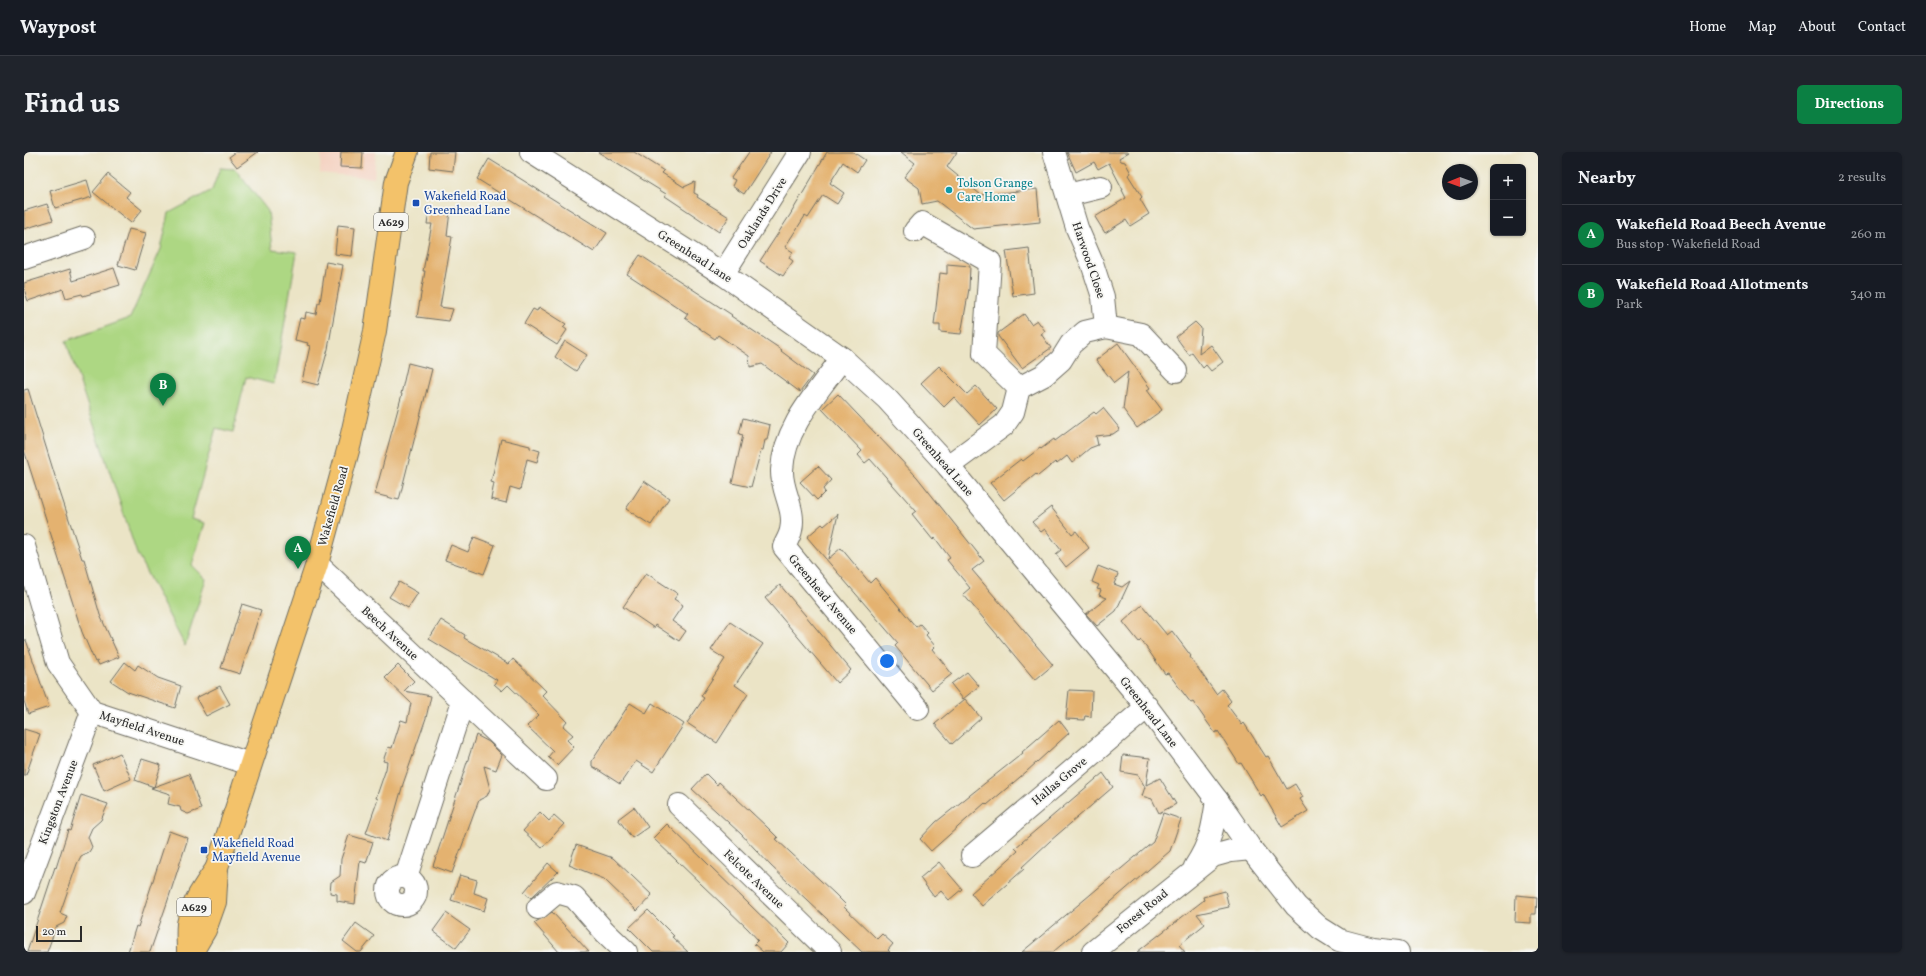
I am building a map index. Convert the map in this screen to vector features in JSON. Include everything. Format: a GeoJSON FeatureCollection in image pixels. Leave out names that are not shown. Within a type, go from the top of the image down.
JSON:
{"type":"FeatureCollection","features":[{"type":"Feature","properties":{"kind":"highway","name":"Wakefield Road"},"geometry":{"type":"LineString","coordinates":[[391,152],[396,182]]}},
{"type":"Feature","properties":{"kind":"highway","name":"Wakefield Road"},"geometry":{"type":"LineString","coordinates":[[192,952],[205,930],[215,902],[217,867],[317,564],[350,443],[374,338],[386,262],[396,182],[407,152]]}},
{"type":"Feature","properties":{"kind":"highway","name":"Wakefield Road"},"geometry":{"type":"LineString","coordinates":[[188,952],[188,923],[192,911],[198,896],[217,867]]}},
{"type":"Feature","properties":{"kind":"street","name":"Greenhead Lane"},"geometry":{"type":"LineString","coordinates":[[531,152],[724,274],[842,358],[887,399],[948,466],[1147,707],[1217,800],[1251,849],[1296,906],[1338,946],[1398,952]]}},
{"type":"Feature","properties":{"kind":"street","name":"Oaklands Drive"},"geometry":{"type":"LineString","coordinates":[[724,274],[800,152]]}},
{"type":"Feature","properties":{"kind":"street","name":"Harwood Close"},"geometry":{"type":"LineString","coordinates":[[1054,152],[1077,228],[1092,263],[1103,297],[1106,327]]}},
{"type":"Feature","properties":{"kind":"street"},"geometry":{"type":"LineString","coordinates":[[1068,195],[1101,187]]}},
{"type":"Feature","properties":{"kind":"street"},"geometry":{"type":"LineString","coordinates":[[915,231],[922,223],[990,262],[984,354],[1019,388]]}},
{"type":"Feature","properties":{"kind":"street"},"geometry":{"type":"LineString","coordinates":[[24,258],[84,238]]}},
{"type":"Feature","properties":{"kind":"street"},"geometry":{"type":"LineString","coordinates":[[948,466],[1004,425],[1013,412],[1019,388],[1044,375],[1061,360],[1072,344],[1085,332],[1106,327],[1141,334],[1176,371]]}},
{"type":"Feature","properties":{"kind":"street","name":"Greenhead Avenue"},"geometry":{"type":"LineString","coordinates":[[842,358],[804,412],[792,433],[784,452],[782,472],[792,514],[791,530],[784,547],[918,709]]}},
{"type":"Feature","properties":{"kind":"street","name":"Mayfield Avenue"},"geometry":{"type":"LineString","coordinates":[[24,546],[58,663],[92,712],[250,764]]}},
{"type":"Feature","properties":{"kind":"street","name":"Beech Avenue"},"geometry":{"type":"LineString","coordinates":[[317,564],[546,779]]}},
{"type":"Feature","properties":{"kind":"street"},"geometry":{"type":"LineString","coordinates":[[406,877],[463,701]]}},
{"type":"Feature","properties":{"kind":"street","name":"Hallas Grove"},"geometry":{"type":"LineString","coordinates":[[972,856],[1147,707]]}},
{"type":"Feature","properties":{"kind":"street","name":"Kingston Avenue"},"geometry":{"type":"LineString","coordinates":[[24,893],[32,845],[92,712]]}},
{"type":"Feature","properties":{"kind":"street","name":"Forest Road"},"geometry":{"type":"LineString","coordinates":[[1192,871],[1204,852],[1213,833],[1217,800]]}},
{"type":"Feature","properties":{"kind":"street","name":"Felcote Avenue"},"geometry":{"type":"LineString","coordinates":[[679,805],[823,950]]}},
{"type":"Feature","properties":{"kind":"street","name":"Forest Road"},"geometry":{"type":"LineString","coordinates":[[1093,952],[1192,871],[1213,856],[1231,851],[1251,849]]}},
{"type":"Feature","properties":{"kind":"street"},"geometry":{"type":"LineString","coordinates":[[538,908],[556,892],[574,897],[605,932],[626,952]]}},
{"type":"Feature","properties":{"kind":"shaded area"},"geometry":{"type":"Polygon","coordinates":[[[321,152],[376,152],[374,178],[320,173],[321,152]]]}},
{"type":"Feature","properties":{"kind":"green space"},"geometry":{"type":"Polygon","coordinates":[[[220,168],[235,169],[268,211],[272,249],[297,252],[274,384],[246,377],[233,432],[216,428],[191,519],[205,523],[192,565],[206,579],[185,646],[137,554],[66,341],[130,318],[161,249],[169,213],[212,190],[220,168]]]}},
{"type":"Feature","properties":{"kind":"building"},"geometry":{"type":"Polygon","coordinates":[[[236,152],[258,152],[237,167],[229,157],[236,152]]]}},
{"type":"Feature","properties":{"kind":"building"},"geometry":{"type":"Polygon","coordinates":[[[341,152],[363,152],[362,168],[340,167],[341,152]]]}},
{"type":"Feature","properties":{"kind":"building"},"geometry":{"type":"Polygon","coordinates":[[[430,152],[455,152],[453,171],[429,168],[430,152]]]}},
{"type":"Feature","properties":{"kind":"building"},"geometry":{"type":"Polygon","coordinates":[[[598,152],[634,152],[664,171],[662,173],[684,187],[695,182],[694,193],[698,195],[697,197],[729,217],[719,232],[665,196],[666,194],[598,152]]]}},
{"type":"Feature","properties":{"kind":"building"},"geometry":{"type":"Polygon","coordinates":[[[749,152],[771,152],[744,194],[732,186],[735,180],[731,178],[749,152]]]}},
{"type":"Feature","properties":{"kind":"building"},"geometry":{"type":"Polygon","coordinates":[[[827,152],[853,152],[865,160],[857,172],[843,162],[830,183],[844,193],[837,204],[823,195],[808,218],[805,216],[785,247],[793,252],[789,258],[793,261],[783,276],[760,261],[790,215],[827,152]]]}},
{"type":"Feature","properties":{"kind":"building","name":"Tolson Grange Care Home"},"geometry":{"type":"Polygon","coordinates":[[[901,152],[957,152],[947,167],[981,195],[1037,189],[1040,222],[973,229],[937,201],[922,204],[919,188],[904,177],[915,163],[901,152]]]}},
{"type":"Feature","properties":{"kind":"building"},"geometry":{"type":"Polygon","coordinates":[[[1067,152],[1129,152],[1119,158],[1121,161],[1125,162],[1131,173],[1128,175],[1142,197],[1140,199],[1149,214],[1130,226],[1126,220],[1105,233],[1095,217],[1126,198],[1123,190],[1109,163],[1098,169],[1094,162],[1076,172],[1067,152]]]}},
{"type":"Feature","properties":{"kind":"building"},"geometry":{"type":"Polygon","coordinates":[[[489,159],[607,233],[594,252],[477,179],[489,159]]]}},
{"type":"Feature","properties":{"kind":"building"},"geometry":{"type":"Polygon","coordinates":[[[108,174],[130,192],[126,197],[142,210],[131,223],[93,192],[108,174]]]}},
{"type":"Feature","properties":{"kind":"building"},"geometry":{"type":"Polygon","coordinates":[[[87,180],[92,197],[55,208],[50,191],[87,180]]]}},
{"type":"Feature","properties":{"kind":"building"},"geometry":{"type":"Polygon","coordinates":[[[47,204],[53,220],[24,229],[24,211],[47,204]]]}},
{"type":"Feature","properties":{"kind":"building"},"geometry":{"type":"Polygon","coordinates":[[[429,209],[450,211],[447,236],[452,237],[440,307],[453,309],[449,321],[417,317],[425,271],[423,271],[432,224],[427,224],[429,209]]]}},
{"type":"Feature","properties":{"kind":"building"},"geometry":{"type":"Polygon","coordinates":[[[338,225],[355,227],[352,256],[335,254],[338,225]]]}},
{"type":"Feature","properties":{"kind":"building"},"geometry":{"type":"Polygon","coordinates":[[[129,229],[146,233],[135,270],[118,265],[129,229]]]}},
{"type":"Feature","properties":{"kind":"building"},"geometry":{"type":"Polygon","coordinates":[[[1029,248],[1034,293],[1013,296],[1006,251],[1029,248]]]}},
{"type":"Feature","properties":{"kind":"building"},"geometry":{"type":"Polygon","coordinates":[[[640,255],[732,315],[731,316],[782,350],[781,351],[813,375],[800,392],[762,364],[750,367],[749,356],[718,335],[715,339],[706,333],[685,318],[688,314],[627,274],[640,255]]]}},
{"type":"Feature","properties":{"kind":"building"},"geometry":{"type":"Polygon","coordinates":[[[326,262],[343,265],[328,349],[318,385],[302,381],[310,346],[307,345],[308,343],[295,340],[300,318],[305,319],[306,312],[316,314],[318,303],[320,303],[326,262]]]}},
{"type":"Feature","properties":{"kind":"building"},"geometry":{"type":"Polygon","coordinates":[[[947,264],[970,266],[969,289],[961,334],[940,332],[940,325],[934,325],[940,273],[947,274],[947,264]]]}},
{"type":"Feature","properties":{"kind":"building"},"geometry":{"type":"Polygon","coordinates":[[[114,268],[120,285],[83,296],[82,294],[66,298],[63,289],[28,301],[24,289],[24,283],[70,269],[73,281],[114,268]]]}},
{"type":"Feature","properties":{"kind":"building"},"geometry":{"type":"Polygon","coordinates":[[[539,307],[566,324],[563,327],[567,330],[557,345],[524,324],[533,309],[537,311],[539,307]]]}},
{"type":"Feature","properties":{"kind":"building"},"geometry":{"type":"Polygon","coordinates":[[[1024,314],[1031,324],[1037,320],[1045,331],[1041,334],[1051,348],[1022,368],[998,336],[998,333],[1024,314]]]}},
{"type":"Feature","properties":{"kind":"building"},"geometry":{"type":"Polygon","coordinates":[[[1195,322],[1201,328],[1199,354],[1211,345],[1223,362],[1211,371],[1206,365],[1203,368],[1192,353],[1189,355],[1176,337],[1195,322]]]}},
{"type":"Feature","properties":{"kind":"building"},"geometry":{"type":"Polygon","coordinates":[[[565,341],[587,355],[576,371],[555,357],[565,341]]]}},
{"type":"Feature","properties":{"kind":"building"},"geometry":{"type":"Polygon","coordinates":[[[1118,343],[1150,388],[1147,390],[1162,410],[1137,428],[1123,409],[1128,372],[1114,383],[1096,360],[1118,343]]]}},
{"type":"Feature","properties":{"kind":"building"},"geometry":{"type":"Polygon","coordinates":[[[408,363],[432,369],[399,500],[375,494],[402,394],[408,363]]]}},
{"type":"Feature","properties":{"kind":"building"},"geometry":{"type":"Polygon","coordinates":[[[939,366],[967,394],[976,386],[997,409],[980,425],[954,397],[944,407],[921,383],[939,366]]]}},
{"type":"Feature","properties":{"kind":"building"},"geometry":{"type":"Polygon","coordinates":[[[28,389],[82,559],[84,559],[100,615],[119,657],[99,665],[97,661],[95,662],[82,632],[24,450],[24,390],[28,389]]]}},
{"type":"Feature","properties":{"kind":"building"},"geometry":{"type":"Polygon","coordinates":[[[838,394],[917,477],[984,561],[972,570],[1053,665],[1035,680],[963,594],[970,588],[947,560],[950,558],[935,538],[933,540],[912,514],[916,511],[870,459],[865,463],[858,455],[862,451],[822,409],[838,394]]]}},
{"type":"Feature","properties":{"kind":"building"},"geometry":{"type":"Polygon","coordinates":[[[1103,408],[1120,429],[1113,434],[1096,436],[1098,445],[1090,448],[1072,463],[1067,456],[1057,464],[1055,462],[1038,476],[1036,474],[1004,500],[990,483],[1021,459],[1023,461],[1054,439],[1055,441],[1094,412],[1096,414],[1103,408]]]}},
{"type":"Feature","properties":{"kind":"building"},"geometry":{"type":"Polygon","coordinates":[[[743,418],[770,425],[767,440],[765,440],[763,450],[761,450],[751,487],[732,483],[743,435],[739,434],[743,418]]]}},
{"type":"Feature","properties":{"kind":"building"},"geometry":{"type":"Polygon","coordinates":[[[501,439],[530,446],[530,448],[540,451],[537,462],[527,459],[520,490],[510,487],[506,503],[491,499],[494,483],[491,482],[501,439]]]}},
{"type":"Feature","properties":{"kind":"building"},"geometry":{"type":"Polygon","coordinates":[[[818,466],[831,480],[823,489],[825,492],[817,500],[800,482],[818,466]]]}},
{"type":"Feature","properties":{"kind":"building"},"geometry":{"type":"Polygon","coordinates":[[[644,481],[669,498],[651,525],[626,509],[644,481]]]}},
{"type":"Feature","properties":{"kind":"building"},"geometry":{"type":"Polygon","coordinates":[[[1051,507],[1072,534],[1076,531],[1089,548],[1066,567],[1056,554],[1061,550],[1045,529],[1041,532],[1032,522],[1051,507]]]}},
{"type":"Feature","properties":{"kind":"building"},"geometry":{"type":"Polygon","coordinates":[[[838,514],[828,559],[841,548],[870,583],[875,578],[916,627],[920,624],[928,633],[926,635],[935,646],[932,649],[952,674],[932,690],[895,646],[898,643],[807,537],[822,524],[824,526],[838,514]]]}},
{"type":"Feature","properties":{"kind":"building"},"geometry":{"type":"Polygon","coordinates":[[[474,537],[495,545],[484,574],[445,560],[451,545],[468,552],[474,537]]]}},
{"type":"Feature","properties":{"kind":"building"},"geometry":{"type":"Polygon","coordinates":[[[1098,566],[1118,574],[1114,584],[1122,587],[1130,581],[1116,611],[1097,626],[1086,614],[1107,598],[1099,595],[1101,590],[1097,589],[1099,585],[1092,582],[1098,566]]]}},
{"type":"Feature","properties":{"kind":"building"},"geometry":{"type":"Polygon","coordinates":[[[646,573],[678,594],[674,599],[683,605],[672,621],[686,631],[679,641],[655,625],[654,628],[623,607],[646,573]]]}},
{"type":"Feature","properties":{"kind":"building"},"geometry":{"type":"Polygon","coordinates":[[[399,582],[418,593],[408,608],[389,597],[399,582]]]}},
{"type":"Feature","properties":{"kind":"building"},"geometry":{"type":"Polygon","coordinates":[[[780,585],[851,670],[837,683],[765,598],[780,585]]]}},
{"type":"Feature","properties":{"kind":"building"},"geometry":{"type":"Polygon","coordinates":[[[242,604],[261,610],[240,674],[221,668],[242,604]]]}},
{"type":"Feature","properties":{"kind":"building"},"geometry":{"type":"Polygon","coordinates":[[[1142,605],[1167,635],[1172,631],[1191,656],[1190,657],[1216,694],[1222,689],[1231,701],[1227,705],[1242,725],[1244,723],[1266,757],[1268,756],[1287,789],[1295,784],[1303,797],[1300,799],[1308,811],[1282,827],[1263,794],[1261,796],[1241,763],[1239,764],[1218,731],[1215,733],[1193,702],[1191,703],[1168,673],[1165,674],[1141,640],[1139,642],[1123,622],[1142,605]]]}},
{"type":"Feature","properties":{"kind":"building"},"geometry":{"type":"Polygon","coordinates":[[[441,620],[465,635],[464,638],[509,664],[513,659],[546,691],[542,695],[567,721],[563,726],[573,735],[567,740],[574,747],[557,765],[548,757],[553,751],[527,726],[539,715],[508,685],[502,691],[494,684],[497,680],[429,639],[441,620]]]}},
{"type":"Feature","properties":{"kind":"building"},"geometry":{"type":"Polygon","coordinates":[[[730,622],[763,644],[735,685],[748,694],[717,743],[687,723],[704,698],[701,696],[725,659],[711,650],[730,622]]]}},
{"type":"Feature","properties":{"kind":"building"},"geometry":{"type":"Polygon","coordinates":[[[24,640],[26,640],[49,707],[28,714],[24,701],[24,640]]]}},
{"type":"Feature","properties":{"kind":"building"},"geometry":{"type":"Polygon","coordinates":[[[125,662],[135,670],[138,665],[158,678],[181,686],[175,708],[128,692],[111,681],[125,662]]]}},
{"type":"Feature","properties":{"kind":"building"},"geometry":{"type":"Polygon","coordinates":[[[398,665],[414,681],[404,691],[431,696],[426,718],[403,784],[387,841],[366,833],[378,799],[376,798],[386,769],[387,762],[383,761],[388,747],[392,748],[401,720],[407,722],[411,703],[385,678],[398,665]]]}},
{"type":"Feature","properties":{"kind":"building"},"geometry":{"type":"Polygon","coordinates":[[[967,672],[979,686],[963,699],[951,684],[967,672]]]}},
{"type":"Feature","properties":{"kind":"building"},"geometry":{"type":"Polygon","coordinates":[[[220,686],[230,704],[206,716],[196,698],[220,686]]]}},
{"type":"Feature","properties":{"kind":"building"},"geometry":{"type":"Polygon","coordinates":[[[1069,690],[1092,691],[1091,717],[1085,716],[1084,720],[1066,719],[1069,690]]]}},
{"type":"Feature","properties":{"kind":"building"},"geometry":{"type":"Polygon","coordinates":[[[965,699],[981,718],[952,744],[935,724],[965,699]]]}},
{"type":"Feature","properties":{"kind":"building"},"geometry":{"type":"Polygon","coordinates":[[[630,703],[646,713],[652,703],[684,724],[653,772],[636,761],[620,784],[592,766],[592,761],[630,703]]]}},
{"type":"Feature","properties":{"kind":"building"},"geometry":{"type":"Polygon","coordinates":[[[1059,720],[1069,733],[1026,772],[987,805],[985,803],[931,851],[920,839],[936,822],[1023,753],[1022,752],[1059,720]]]}},
{"type":"Feature","properties":{"kind":"building"},"geometry":{"type":"Polygon","coordinates":[[[24,729],[40,734],[26,775],[24,775],[24,729]]]}},
{"type":"Feature","properties":{"kind":"building"},"geometry":{"type":"Polygon","coordinates":[[[476,735],[489,742],[502,755],[496,770],[484,766],[490,789],[487,796],[479,800],[452,873],[433,866],[476,735]]]}},
{"type":"Feature","properties":{"kind":"building"},"geometry":{"type":"Polygon","coordinates":[[[120,753],[131,779],[104,791],[93,765],[120,753]]]}},
{"type":"Feature","properties":{"kind":"building"},"geometry":{"type":"Polygon","coordinates":[[[1123,755],[1150,758],[1146,785],[1160,778],[1176,804],[1159,813],[1152,799],[1142,796],[1145,787],[1138,775],[1121,772],[1123,755]]]}},
{"type":"Feature","properties":{"kind":"building"},"geometry":{"type":"Polygon","coordinates":[[[142,759],[161,765],[154,787],[135,780],[142,759]]]}},
{"type":"Feature","properties":{"kind":"building"},"geometry":{"type":"Polygon","coordinates":[[[1103,773],[1113,787],[1050,841],[1022,867],[1024,869],[982,906],[971,893],[1018,851],[1015,848],[1103,773]]]}},
{"type":"Feature","properties":{"kind":"building"},"geometry":{"type":"Polygon","coordinates":[[[189,774],[201,809],[188,814],[181,811],[180,807],[168,804],[170,794],[151,788],[189,774]]]}},
{"type":"Feature","properties":{"kind":"building"},"geometry":{"type":"Polygon","coordinates":[[[706,774],[717,785],[719,782],[767,827],[778,838],[776,839],[835,894],[846,905],[844,907],[877,939],[882,934],[893,944],[888,950],[890,952],[862,952],[771,866],[741,834],[692,789],[706,774]]]}},
{"type":"Feature","properties":{"kind":"building"},"geometry":{"type":"Polygon","coordinates":[[[81,795],[108,804],[101,820],[92,828],[88,837],[92,847],[89,852],[81,856],[77,864],[60,913],[67,916],[64,923],[56,927],[47,952],[27,952],[68,830],[70,831],[81,795]]]}},
{"type":"Feature","properties":{"kind":"building"},"geometry":{"type":"Polygon","coordinates":[[[634,807],[648,827],[632,838],[618,819],[634,807]]]}},
{"type":"Feature","properties":{"kind":"building"},"geometry":{"type":"Polygon","coordinates":[[[540,812],[549,821],[554,815],[564,824],[542,848],[523,831],[540,812]]]}},
{"type":"Feature","properties":{"kind":"building"},"geometry":{"type":"Polygon","coordinates":[[[1163,813],[1181,819],[1170,851],[1053,952],[1022,952],[1153,842],[1163,813]]]}},
{"type":"Feature","properties":{"kind":"building"},"geometry":{"type":"Polygon","coordinates":[[[667,824],[789,943],[781,952],[763,952],[754,944],[758,940],[748,929],[653,838],[667,824]]]}},
{"type":"Feature","properties":{"kind":"building"},"geometry":{"type":"Polygon","coordinates":[[[169,831],[188,838],[167,903],[150,952],[128,952],[136,926],[138,927],[169,831]]]}},
{"type":"Feature","properties":{"kind":"building"},"geometry":{"type":"Polygon","coordinates":[[[349,835],[373,842],[366,863],[360,861],[355,904],[337,901],[337,894],[330,893],[331,882],[340,876],[341,859],[349,835]]]}},
{"type":"Feature","properties":{"kind":"building"},"geometry":{"type":"Polygon","coordinates":[[[576,845],[613,858],[652,895],[637,911],[604,879],[569,865],[576,845]]]}},
{"type":"Feature","properties":{"kind":"building"},"geometry":{"type":"Polygon","coordinates":[[[939,862],[962,889],[949,900],[941,891],[934,897],[920,878],[939,862]]]}},
{"type":"Feature","properties":{"kind":"building"},"geometry":{"type":"Polygon","coordinates":[[[548,863],[558,872],[531,898],[524,892],[548,863]]]}},
{"type":"Feature","properties":{"kind":"building"},"geometry":{"type":"Polygon","coordinates":[[[460,875],[477,880],[474,893],[488,898],[484,911],[451,900],[460,875]]]}},
{"type":"Feature","properties":{"kind":"building"},"geometry":{"type":"Polygon","coordinates":[[[1225,891],[1229,907],[1197,914],[1205,924],[1179,945],[1185,952],[1137,952],[1204,900],[1203,897],[1225,891]]]}},
{"type":"Feature","properties":{"kind":"building"},"geometry":{"type":"Polygon","coordinates":[[[1516,895],[1537,897],[1536,914],[1531,914],[1531,923],[1515,922],[1516,895]]]}},
{"type":"Feature","properties":{"kind":"building"},"geometry":{"type":"Polygon","coordinates":[[[648,910],[674,936],[672,937],[688,952],[653,952],[629,928],[648,910]]]}},
{"type":"Feature","properties":{"kind":"building"},"geometry":{"type":"Polygon","coordinates":[[[552,912],[589,952],[559,952],[534,923],[552,912]]]}},
{"type":"Feature","properties":{"kind":"building"},"geometry":{"type":"Polygon","coordinates":[[[446,913],[470,930],[456,948],[433,931],[446,913]]]}},
{"type":"Feature","properties":{"kind":"building"},"geometry":{"type":"Polygon","coordinates":[[[356,923],[374,936],[361,952],[357,952],[343,941],[356,923]]]}},
{"type":"Feature","properties":{"kind":"place","name":"Tolson Grange Care Home"},"geometry":{"type":"Point","coordinates":[949,190]}},
{"type":"Feature","properties":{"kind":"place","name":"Wakefield Road Greenhead Lane"},"geometry":{"type":"Point","coordinates":[416,203]}},
{"type":"Feature","properties":{"kind":"place","name":"Wakefield Road Allotments"},"geometry":{"type":"Point","coordinates":[163,406]}},
{"type":"Feature","properties":{"kind":"place","name":"Wakefield Road Beech Avenue"},"geometry":{"type":"Point","coordinates":[298,569]}},
{"type":"Feature","properties":{"kind":"place","name":"Wakefield Road Mayfield Avenue"},"geometry":{"type":"Point","coordinates":[204,850]}}]}
